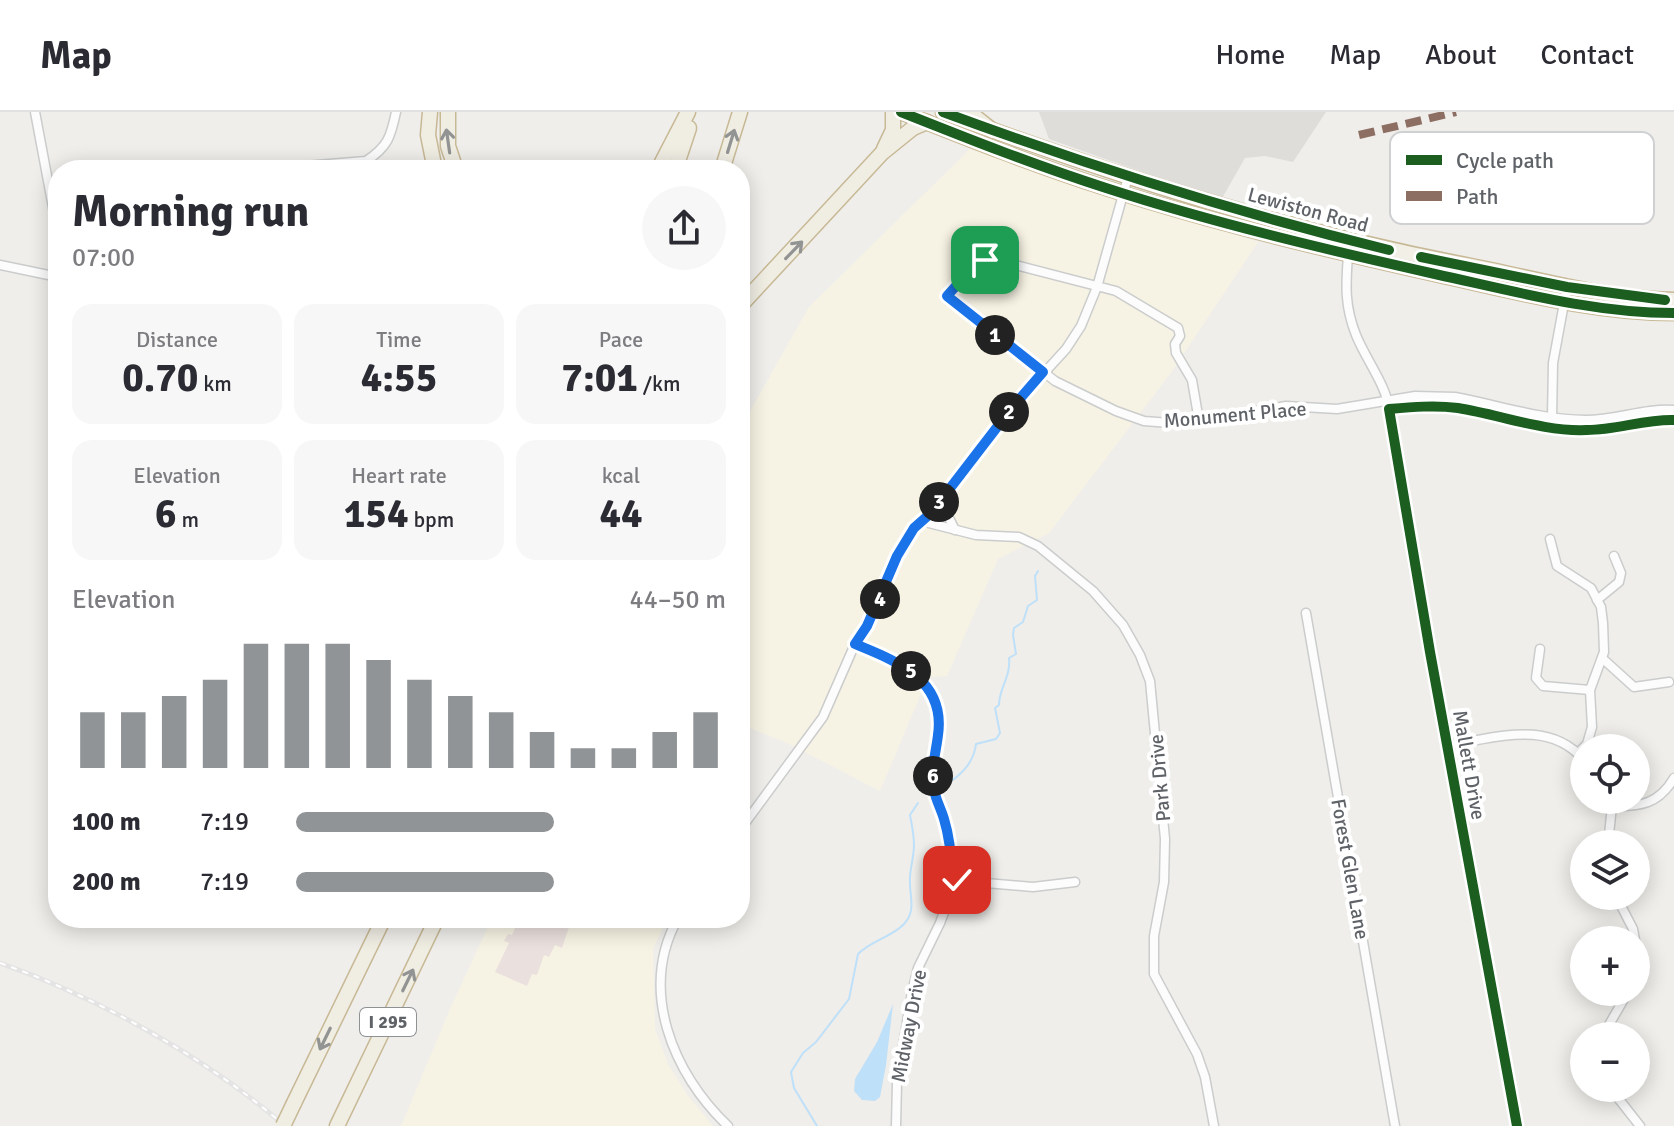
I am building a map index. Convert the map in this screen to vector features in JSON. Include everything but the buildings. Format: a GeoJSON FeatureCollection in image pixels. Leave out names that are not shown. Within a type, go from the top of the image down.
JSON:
{"type":"FeatureCollection","features":[{"type":"Feature","properties":{"kind":"highway"},"geometry":{"type":"LineString","coordinates":[[430,112],[428,135],[433,160]]}},
{"type":"Feature","properties":{"kind":"highway"},"geometry":{"type":"LineString","coordinates":[[448,112],[448,146],[453,160]]}},
{"type":"Feature","properties":{"kind":"highway"},"geometry":{"type":"LineString","coordinates":[[664,160],[691,112]]}},
{"type":"Feature","properties":{"kind":"highway"},"geometry":{"type":"LineString","coordinates":[[678,160],[691,112]]}},
{"type":"Feature","properties":{"kind":"highway"},"geometry":{"type":"LineString","coordinates":[[725,160],[740,112]]}},
{"type":"Feature","properties":{"kind":"highway"},"geometry":{"type":"LineString","coordinates":[[882,153],[893,130],[893,112]]}},
{"type":"Feature","properties":{"kind":"highway","name":"Lewiston Road"},"geometry":{"type":"LineString","coordinates":[[901,112],[1006,153],[1123,193],[1631,311],[1674,313]]}},
{"type":"Feature","properties":{"kind":"highway","name":"Lewiston Road"},"geometry":{"type":"LineString","coordinates":[[943,112],[1128,177],[1349,247]]}},
{"type":"Feature","properties":{"kind":"highway"},"geometry":{"type":"LineString","coordinates":[[969,112],[993,131]]}},
{"type":"Feature","properties":{"kind":"highway"},"geometry":{"type":"LineString","coordinates":[[750,295],[882,153],[913,128],[927,122]]}},
{"type":"Feature","properties":{"kind":"highway","name":"Lewiston Road"},"geometry":{"type":"LineString","coordinates":[[1566,294],[1674,300]]}},
{"type":"Feature","properties":{"kind":"highway","name":"I 295"},"geometry":{"type":"LineString","coordinates":[[283,1126],[379,928]]}},
{"type":"Feature","properties":{"kind":"highway","name":"I 295"},"geometry":{"type":"LineString","coordinates":[[337,1126],[432,928]]}},
{"type":"Feature","properties":{"kind":"street"},"geometry":{"type":"LineString","coordinates":[[35,112],[48,181]]}},
{"type":"Feature","properties":{"kind":"street"},"geometry":{"type":"LineString","coordinates":[[368,160],[382,151],[392,133],[396,112]]}},
{"type":"Feature","properties":{"kind":"street"},"geometry":{"type":"LineString","coordinates":[[750,816],[823,717],[855,644],[877,607],[897,556],[914,528],[946,494],[1011,409],[1081,326],[1097,287],[1128,177]]}},
{"type":"Feature","properties":{"kind":"street","name":"Mallett Drive"},"geometry":{"type":"LineString","coordinates":[[1349,247],[1345,294],[1349,318],[1387,400],[1517,1126]]}},
{"type":"Feature","properties":{"kind":"street","name":"Monument Place"},"geometry":{"type":"LineString","coordinates":[[1097,287],[1000,261],[985,260],[972,268],[947,296],[1055,381],[1144,421],[1164,424],[1199,421],[1286,406],[1341,408],[1415,396],[1455,397],[1552,418],[1597,420],[1674,410]]}},
{"type":"Feature","properties":{"kind":"street"},"geometry":{"type":"LineString","coordinates":[[0,265],[48,275]]}},
{"type":"Feature","properties":{"kind":"street"},"geometry":{"type":"LineString","coordinates":[[1097,287],[1124,296],[1178,328],[1180,336],[1175,349],[1192,380],[1199,421]]}},
{"type":"Feature","properties":{"kind":"street"},"geometry":{"type":"LineString","coordinates":[[1552,418],[1553,363],[1566,294]]}},
{"type":"Feature","properties":{"kind":"street"},"geometry":{"type":"LineString","coordinates":[[946,494],[947,514],[955,530]]}},
{"type":"Feature","properties":{"kind":"street","name":"Park Drive"},"geometry":{"type":"LineString","coordinates":[[921,521],[976,535],[1019,537],[1038,546],[1093,591],[1123,625],[1140,655],[1152,694],[1165,839],[1164,882],[1154,936],[1154,974],[1197,1054],[1205,1077],[1214,1126]]}},
{"type":"Feature","properties":{"kind":"street"},"geometry":{"type":"LineString","coordinates":[[1550,539],[1557,566],[1591,588],[1603,623],[1602,658],[1590,690],[1590,734]]}},
{"type":"Feature","properties":{"kind":"street"},"geometry":{"type":"LineString","coordinates":[[1597,600],[1619,582],[1621,573],[1614,556]]}},
{"type":"Feature","properties":{"kind":"street","name":"Forest Glen Lane"},"geometry":{"type":"LineString","coordinates":[[1306,613],[1395,1126]]}},
{"type":"Feature","properties":{"kind":"street","name":"Midway Drive"},"geometry":{"type":"LineString","coordinates":[[855,644],[904,665],[917,675],[934,700],[939,731],[933,781],[949,838],[951,880],[940,923],[918,968],[912,992],[897,1083],[896,1126]]}},
{"type":"Feature","properties":{"kind":"street"},"geometry":{"type":"LineString","coordinates":[[1540,649],[1536,678],[1543,686],[1590,690]]}},
{"type":"Feature","properties":{"kind":"street"},"geometry":{"type":"LineString","coordinates":[[1602,658],[1634,687],[1669,682]]}},
{"type":"Feature","properties":{"kind":"street"},"geometry":{"type":"LineString","coordinates":[[1447,745],[1534,733],[1548,736],[1570,749]]}},
{"type":"Feature","properties":{"kind":"street"},"geometry":{"type":"LineString","coordinates":[[1650,802],[1655,801],[1674,778]]}},
{"type":"Feature","properties":{"kind":"street"},"geometry":{"type":"LineString","coordinates":[[951,880],[1033,887],[1075,882]]}},
{"type":"Feature","properties":{"kind":"street"},"geometry":{"type":"LineString","coordinates":[[675,928],[665,956],[662,983],[664,1019],[686,1077],[728,1126]]}},
{"type":"Feature","properties":{"kind":"street"},"geometry":{"type":"LineString","coordinates":[[1621,1102],[1640,1126]]}},
{"type":"Feature","properties":{"kind":"shaded area"},"geometry":{"type":"Polygon","coordinates":[[[1039,112],[1326,112],[1293,162],[1265,156],[1245,158],[1221,200],[1049,139],[1039,112]]]}},
{"type":"Feature","properties":{"kind":"shaded area"},"geometry":{"type":"Polygon","coordinates":[[[970,149],[1258,242],[1170,374],[1049,533],[998,559],[947,676],[928,677],[880,791],[787,743],[750,728],[750,411],[809,307],[970,149]]]}},
{"type":"Feature","properties":{"kind":"shaded area"},"geometry":{"type":"Polygon","coordinates":[[[487,928],[662,928],[653,949],[655,1029],[668,1064],[688,1096],[713,1126],[401,1126],[487,928]]]}},
{"type":"Feature","properties":{"kind":"shaded area"},"geometry":{"type":"Polygon","coordinates":[[[515,928],[569,928],[562,948],[555,945],[549,957],[544,955],[537,975],[532,974],[527,986],[495,972],[509,943],[504,941],[508,934],[512,935],[515,928]]]}},
{"type":"Feature","properties":{"kind":"water"},"geometry":{"type":"Polygon","coordinates":[[[893,1004],[880,1097],[875,1101],[862,1100],[854,1091],[855,1079],[877,1042],[893,1004]]]}},
{"type":"Feature","properties":{"kind":"waterway"},"geometry":{"type":"LineString","coordinates":[[950,782],[968,766],[976,744],[996,739],[1000,733],[995,708],[999,705],[1009,658],[1016,654],[1014,628],[1023,622],[1028,606],[1037,600],[1035,576],[1038,571]]}},
{"type":"Feature","properties":{"kind":"waterway"},"geometry":{"type":"LineString","coordinates":[[817,1126],[794,1088],[791,1072],[803,1053],[816,1042],[849,999],[858,954],[888,936],[908,919],[914,845],[910,815],[918,803]]}},
{"type":"Feature","properties":{"kind":"railway"},"geometry":{"type":"LineString","coordinates":[[0,963],[74,993],[150,1032],[221,1077],[285,1126]]}},
{"type":"Feature","properties":{"kind":"marked path"},"geometry":{"type":"LineString","coordinates":[[1359,135],[1456,112]]}},
{"type":"Feature","properties":{"kind":"cycle path"},"geometry":{"type":"LineString","coordinates":[[901,112],[1080,180],[1269,235],[1553,300],[1613,309],[1674,313]]}},
{"type":"Feature","properties":{"kind":"cycle path"},"geometry":{"type":"LineString","coordinates":[[943,112],[1164,187],[1389,250]]}},
{"type":"Feature","properties":{"kind":"cycle path"},"geometry":{"type":"LineString","coordinates":[[1421,257],[1567,287],[1665,300]]}},
{"type":"Feature","properties":{"kind":"cycle path"},"geometry":{"type":"LineString","coordinates":[[1517,1126],[1389,409],[1458,408],[1571,430],[1598,430],[1674,420]]}},
{"type":"Feature","properties":{"kind":"route"},"geometry":{"type":"LineString","coordinates":[[957,880],[951,880],[949,838],[934,792],[933,770],[939,731],[934,700],[917,675],[904,665],[855,644],[867,626],[897,556],[914,528],[931,513],[1043,372],[947,296],[972,268],[985,260]]}}]}
